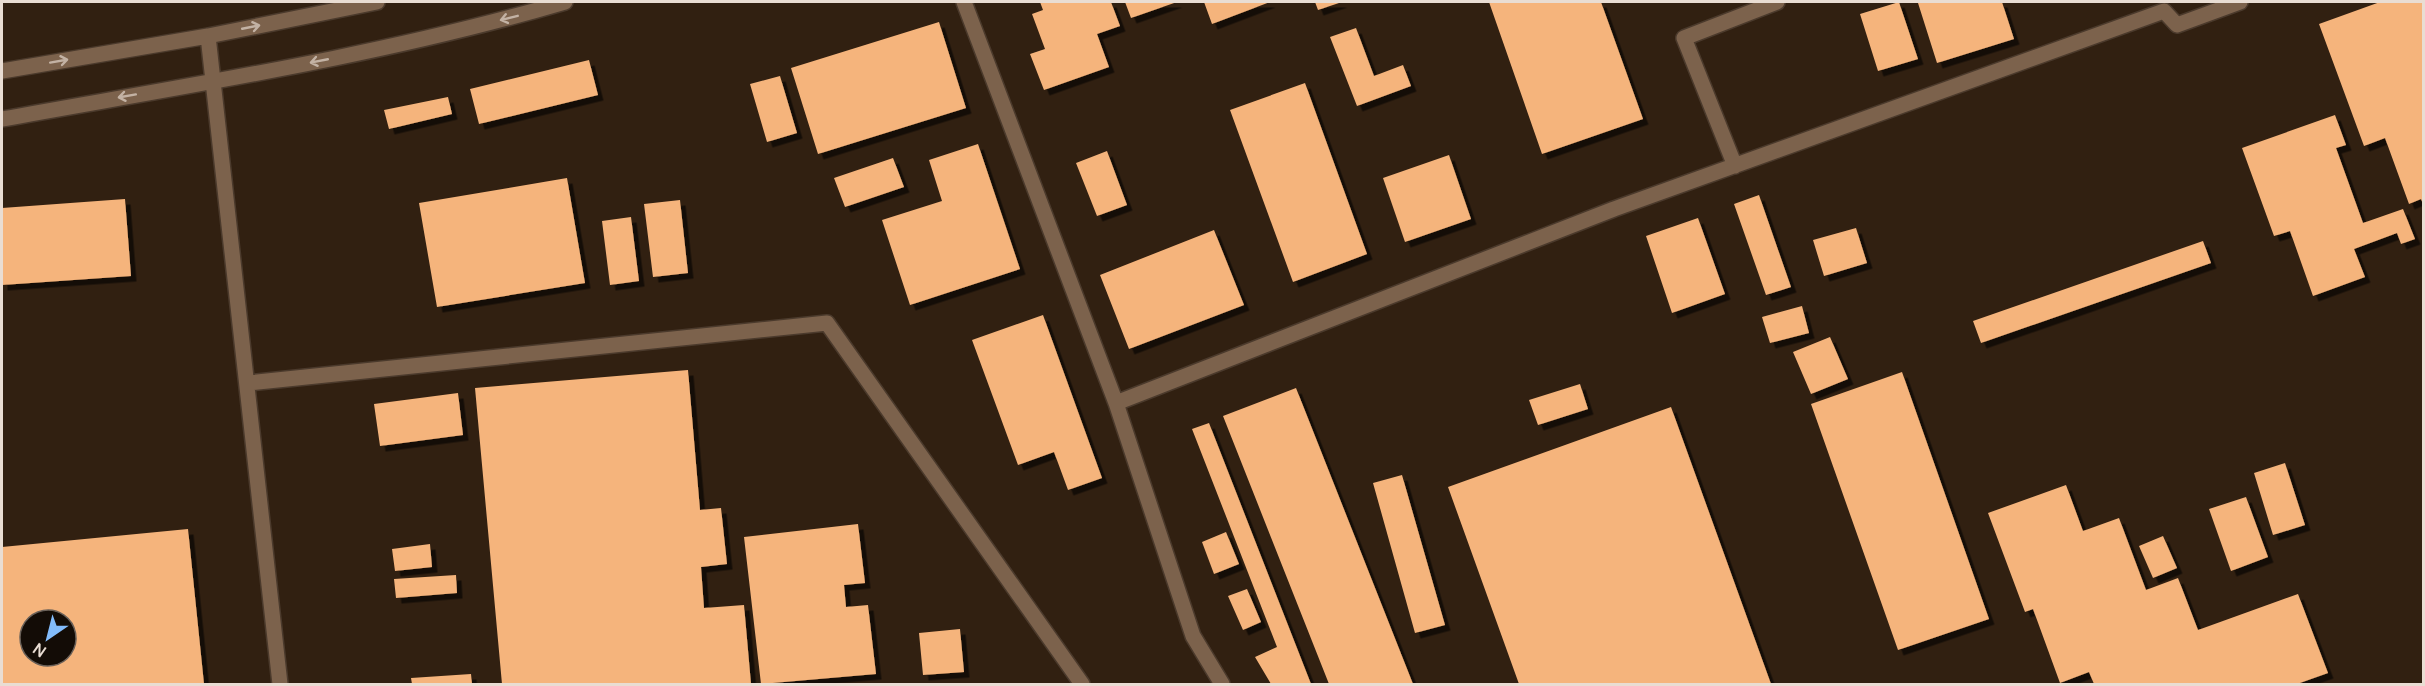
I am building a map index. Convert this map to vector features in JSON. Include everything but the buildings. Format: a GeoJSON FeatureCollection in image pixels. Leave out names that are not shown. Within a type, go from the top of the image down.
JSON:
{"type":"FeatureCollection","features":[{"type":"Feature","properties":{"kind":"lane"},"geometry":{"type":"LineString","coordinates":[[2,71],[208,36],[376,2]]}},
{"type":"Feature","properties":{"kind":"lane"},"geometry":{"type":"LineString","coordinates":[[2,119],[336,57],[512,17],[565,2]]}},
{"type":"Feature","properties":{"kind":"lane"},"geometry":{"type":"LineString","coordinates":[[964,2],[1116,403],[1193,636],[1219,684]]}},
{"type":"Feature","properties":{"kind":"lane"},"geometry":{"type":"LineString","coordinates":[[1735,166],[1684,38],[1777,2]]}},
{"type":"Feature","properties":{"kind":"lane"},"geometry":{"type":"LineString","coordinates":[[1116,403],[1614,209],[2164,12],[2177,26],[2240,2]]}},
{"type":"Feature","properties":{"kind":"lane"},"geometry":{"type":"LineString","coordinates":[[208,36],[280,684]]}},
{"type":"Feature","properties":{"kind":"lane"},"geometry":{"type":"LineString","coordinates":[[248,383],[827,323],[1082,684]]}}]}
